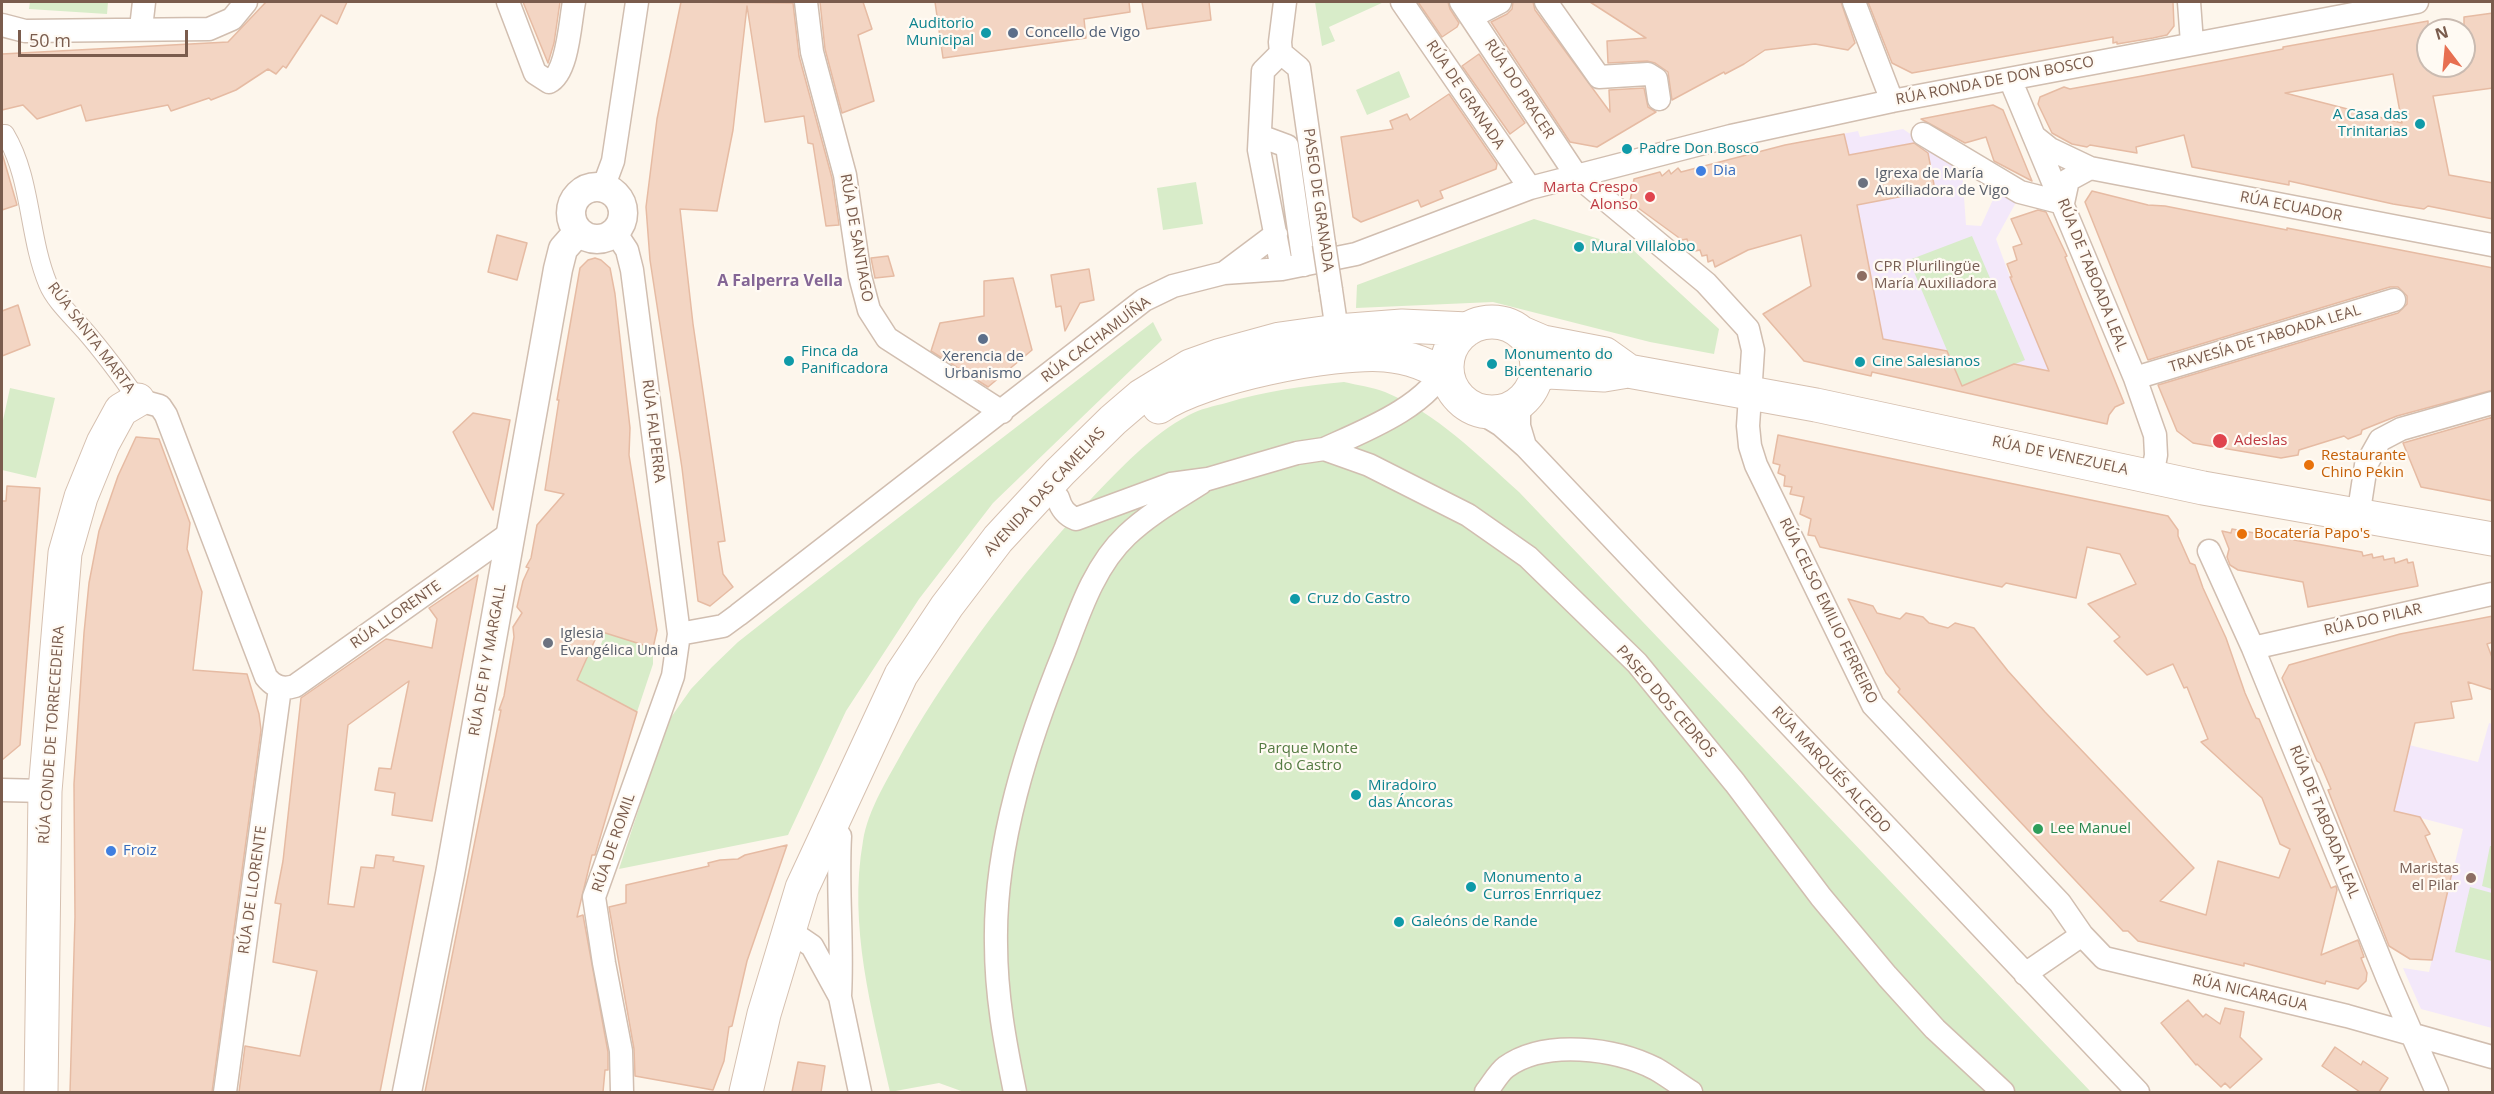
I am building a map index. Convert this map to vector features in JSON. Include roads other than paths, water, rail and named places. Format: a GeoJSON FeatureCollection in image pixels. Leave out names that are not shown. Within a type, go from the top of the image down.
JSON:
{"type":"FeatureCollection","features":[{"type":"Feature","properties":{"kind":"main road"},"geometry":{"type":"LineString","coordinates":[[1496,322],[1510,325],[1522,333],[1535,353],[1528,390],[1498,411],[1475,409],[1458,396],[1446,372],[1454,344],[1468,329],[1482,323],[1496,322]]}},
{"type":"Feature","properties":{"kind":"main road","name":"AVENIDA DAS CAMELIAS"},"geometry":{"type":"LineString","coordinates":[[746,1092],[764,1014],[806,878],[901,675],[947,606],[998,539],[1113,420],[1141,396],[1190,366],[1280,339],[1337,331],[1402,326],[1468,329]]}},
{"type":"Feature","properties":{"kind":"main road","name":"RÚA DE VENEZUELA"},"geometry":{"type":"LineString","coordinates":[[1522,333],[1544,342],[1605,354],[1628,370]]}},
{"type":"Feature","properties":{"kind":"main road","name":"AVENIDA DAS CAMELIAS"},"geometry":{"type":"LineString","coordinates":[[790,931],[814,905],[840,836],[915,685],[954,625],[1034,523],[1102,454],[1148,414],[1169,399],[1211,383],[1284,366],[1356,356],[1383,355],[1408,358],[1446,372]]}},
{"type":"Feature","properties":{"kind":"main road","name":"RÚA DE VENEZUELA"},"geometry":{"type":"LineString","coordinates":[[1528,390],[1548,372],[1604,375],[1628,370],[2203,488],[2493,539]]}},
{"type":"Feature","properties":{"kind":"main road","name":"RÚA CONDE DE TORRECEDEIRA"},"geometry":{"type":"LineString","coordinates":[[41,1092],[45,792],[65,553],[72,524],[100,450],[121,410],[138,400]]}},
{"type":"Feature","properties":{"kind":"street"},"geometry":{"type":"LineString","coordinates":[[141,28],[144,2]]}},
{"type":"Feature","properties":{"kind":"street"},"geometry":{"type":"LineString","coordinates":[[2,25],[25,31],[209,29],[246,2]]}},
{"type":"Feature","properties":{"kind":"street"},"geometry":{"type":"LineString","coordinates":[[507,2],[535,73],[549,82],[554,80],[562,70],[574,2]]}},
{"type":"Feature","properties":{"kind":"street"},"geometry":{"type":"LineString","coordinates":[[603,188],[614,161],[637,2]]}},
{"type":"Feature","properties":{"kind":"street","name":"RÚA DE SANTIAGO"},"geometry":{"type":"LineString","coordinates":[[806,2],[812,52],[845,175],[861,276],[869,309],[887,338],[1002,412]]}},
{"type":"Feature","properties":{"kind":"street"},"geometry":{"type":"LineString","coordinates":[[1285,2],[1280,42],[1281,53],[1263,71],[1259,150],[1276,234],[1293,267]]}},
{"type":"Feature","properties":{"kind":"street","name":"RÚA DE GRANADA"},"geometry":{"type":"LineString","coordinates":[[1402,2],[1530,188]]}},
{"type":"Feature","properties":{"kind":"street"},"geometry":{"type":"LineString","coordinates":[[1471,7],[1500,2]]}},
{"type":"Feature","properties":{"kind":"street"},"geometry":{"type":"LineString","coordinates":[[1546,2],[1599,77],[1648,74],[1656,79],[1659,99]]}},
{"type":"Feature","properties":{"kind":"street"},"geometry":{"type":"LineString","coordinates":[[1854,2],[1892,101]]}},
{"type":"Feature","properties":{"kind":"street"},"geometry":{"type":"LineString","coordinates":[[2189,2],[2192,43]]}},
{"type":"Feature","properties":{"kind":"street","name":"RÚA RONDA DE DON BOSCO"},"geometry":{"type":"LineString","coordinates":[[1576,176],[1731,136],[1892,101],[2417,2]]}},
{"type":"Feature","properties":{"kind":"street","name":"RÚA DO PRACER"},"geometry":{"type":"LineString","coordinates":[[1471,7],[1576,176],[1706,283],[1748,329],[1753,350],[1749,393]]}},
{"type":"Feature","properties":{"kind":"street","name":"PASEO DE GRANADA"},"geometry":{"type":"LineString","coordinates":[[1281,53],[1299,68],[1337,331]]}},
{"type":"Feature","properties":{"kind":"street","name":"RÚA DE TABOADA LEAL"},"geometry":{"type":"LineString","coordinates":[[2010,79],[2135,378],[2155,435],[2156,455],[2152,476]]}},
{"type":"Feature","properties":{"kind":"street","name":"RÚA SANTA MARTA"},"geometry":{"type":"LineString","coordinates":[[2,134],[5,134],[11,144],[19,167],[29,205],[37,254],[49,287],[112,363],[138,400],[160,406],[166,415],[266,677],[280,688]]}},
{"type":"Feature","properties":{"kind":"street"},"geometry":{"type":"LineString","coordinates":[[1923,134],[2020,192],[2063,203],[2068,180],[2090,168]]}},
{"type":"Feature","properties":{"kind":"street"},"geometry":{"type":"LineString","coordinates":[[1260,136],[1287,146],[1293,267]]}},
{"type":"Feature","properties":{"kind":"street","name":"RÚA ECUADOR"},"geometry":{"type":"LineString","coordinates":[[2035,137],[2050,149],[2090,168],[2493,245]]}},
{"type":"Feature","properties":{"kind":"street","name":"RÚA CACHAMUÍÑA"},"geometry":{"type":"LineString","coordinates":[[679,634],[723,626],[1144,300],[1173,286],[1224,273],[1293,267],[1356,254],[1530,188],[1576,176]]}},
{"type":"Feature","properties":{"kind":"street"},"geometry":{"type":"LineString","coordinates":[[603,188],[617,196],[621,203],[623,218],[615,232],[608,237],[593,239],[578,232],[571,217],[574,200],[586,189],[603,188]]}},
{"type":"Feature","properties":{"kind":"street","name":"RÚA DE PI Y MARGALL"},"geometry":{"type":"LineString","coordinates":[[407,1092],[495,628],[509,534],[558,269],[563,249],[578,232]]}},
{"type":"Feature","properties":{"kind":"street","name":"RÚA FALPERRA"},"geometry":{"type":"LineString","coordinates":[[615,232],[627,250],[632,270],[679,634]]}},
{"type":"Feature","properties":{"kind":"street"},"geometry":{"type":"LineString","coordinates":[[1224,273],[1276,234]]}},
{"type":"Feature","properties":{"kind":"street","name":"TRAVESÍA DE TABOADA LEAL"},"geometry":{"type":"LineString","coordinates":[[2135,378],[2394,300]]}},
{"type":"Feature","properties":{"kind":"street"},"geometry":{"type":"LineString","coordinates":[[1324,449],[1377,425],[1423,395],[1446,372]]}},
{"type":"Feature","properties":{"kind":"street"},"geometry":{"type":"LineString","coordinates":[[1525,446],[1519,426],[1528,390]]}},
{"type":"Feature","properties":{"kind":"street","name":"RÚA CELSO EMILIO FERREIRO"},"geometry":{"type":"LineString","coordinates":[[1749,393],[1750,446],[1756,465],[1873,705],[2060,903],[2082,935]]}},
{"type":"Feature","properties":{"kind":"street"},"geometry":{"type":"LineString","coordinates":[[2358,517],[2366,465],[2380,440],[2401,429],[2493,403]]}},
{"type":"Feature","properties":{"kind":"street","name":"RÚA MARQUÉS ALCEDO"},"geometry":{"type":"LineString","coordinates":[[1475,409],[1501,425],[1525,446],[2138,1092]]}},
{"type":"Feature","properties":{"kind":"street","name":"PASEO DOS CEDROS"},"geometry":{"type":"LineString","coordinates":[[1208,479],[1297,453],[1324,449],[1369,465],[1413,485],[1468,515],[1528,557],[1637,663],[1735,783],[1821,897],[1887,976],[1935,1029],[2003,1092]]}},
{"type":"Feature","properties":{"kind":"street"},"geometry":{"type":"LineString","coordinates":[[1058,498],[1060,507],[1068,516],[1076,519],[1171,484],[1208,479]]}},
{"type":"Feature","properties":{"kind":"street"},"geometry":{"type":"LineString","coordinates":[[1015,1092],[1001,1023],[996,944],[1000,876],[1006,833],[1032,742],[1058,666],[1088,593],[1105,563],[1126,536],[1153,514],[1208,479]]}},
{"type":"Feature","properties":{"kind":"street","name":"RÚA LLORENTE"},"geometry":{"type":"LineString","coordinates":[[280,688],[296,686],[509,534]]}},
{"type":"Feature","properties":{"kind":"street","name":"RÚA DE TABOADA LEAL"},"geometry":{"type":"LineString","coordinates":[[2209,551],[2253,648],[2410,1032],[2437,1092]]}},
{"type":"Feature","properties":{"kind":"street","name":"RÚA DO PILAR"},"geometry":{"type":"LineString","coordinates":[[2253,648],[2493,594]]}},
{"type":"Feature","properties":{"kind":"street","name":"RÚA DE ROMIL"},"geometry":{"type":"LineString","coordinates":[[622,1092],[621,1051],[594,897],[673,676],[679,634]]}},
{"type":"Feature","properties":{"kind":"street","name":"RÚA DE LLORENTE"},"geometry":{"type":"LineString","coordinates":[[225,1092],[280,688]]}},
{"type":"Feature","properties":{"kind":"street"},"geometry":{"type":"LineString","coordinates":[[2,790],[45,792]]}},
{"type":"Feature","properties":{"kind":"street"},"geometry":{"type":"LineString","coordinates":[[840,836],[838,868],[842,964],[840,997],[860,1092]]}},
{"type":"Feature","properties":{"kind":"street"},"geometry":{"type":"LineString","coordinates":[[790,931],[812,946],[840,997]]}},
{"type":"Feature","properties":{"kind":"street"},"geometry":{"type":"LineString","coordinates":[[2025,974],[2082,935]]}},
{"type":"Feature","properties":{"kind":"street","name":"RÚA NICARAGUA"},"geometry":{"type":"LineString","coordinates":[[2082,935],[2104,958],[2410,1032],[2493,1057]]}},
{"type":"Feature","properties":{"kind":"street"},"geometry":{"type":"LineString","coordinates":[[1486,1092],[1504,1069],[1522,1058],[1544,1051],[1572,1049],[1615,1055],[1656,1069],[1691,1092]]}},
{"type":"Feature","properties":{"kind":"place","name":"Auditorio Municipal"},"geometry":{"type":"Point","coordinates":[986,33]}},
{"type":"Feature","properties":{"kind":"place","name":"Concello de Vigo"},"geometry":{"type":"Point","coordinates":[1013,33]}},
{"type":"Feature","properties":{"kind":"place","name":"A Casa das Trinitarias"},"geometry":{"type":"Point","coordinates":[2420,124]}},
{"type":"Feature","properties":{"kind":"place","name":"Padre Don Bosco"},"geometry":{"type":"Point","coordinates":[1627,149]}},
{"type":"Feature","properties":{"kind":"place","name":"Dia"},"geometry":{"type":"Point","coordinates":[1701,171]}},
{"type":"Feature","properties":{"kind":"place","name":"Igrexa de María Auxiliadora de Vigo"},"geometry":{"type":"Point","coordinates":[1863,183]}},
{"type":"Feature","properties":{"kind":"place","name":"Marta Crespo Alonso"},"geometry":{"type":"Point","coordinates":[1650,197]}},
{"type":"Feature","properties":{"kind":"place","name":"Mural Villalobo"},"geometry":{"type":"Point","coordinates":[1579,247]}},
{"type":"Feature","properties":{"kind":"place","name":"CPR Plurilingüe María Auxiliadora"},"geometry":{"type":"Point","coordinates":[1862,276]}},
{"type":"Feature","properties":{"kind":"place","name":"Xerencia de Urbanismo"},"geometry":{"type":"Point","coordinates":[983,339]}},
{"type":"Feature","properties":{"kind":"place","name":"Finca da Panificadora"},"geometry":{"type":"Point","coordinates":[789,361]}},
{"type":"Feature","properties":{"kind":"place","name":"Cine Salesianos"},"geometry":{"type":"Point","coordinates":[1860,362]}},
{"type":"Feature","properties":{"kind":"place","name":"Monumento do Bicentenario"},"geometry":{"type":"Point","coordinates":[1492,364]}},
{"type":"Feature","properties":{"kind":"place","name":"Adeslas"},"geometry":{"type":"Point","coordinates":[2220,441]}},
{"type":"Feature","properties":{"kind":"place","name":"Restaurante Chino Pekin"},"geometry":{"type":"Point","coordinates":[2309,465]}},
{"type":"Feature","properties":{"kind":"place","name":"Bocatería Papo's"},"geometry":{"type":"Point","coordinates":[2242,534]}},
{"type":"Feature","properties":{"kind":"place","name":"Cruz do Castro"},"geometry":{"type":"Point","coordinates":[1295,599]}},
{"type":"Feature","properties":{"kind":"place","name":"Iglesia Evangélica Unida"},"geometry":{"type":"Point","coordinates":[548,643]}},
{"type":"Feature","properties":{"kind":"place","name":"Miradoiro das Áncoras"},"geometry":{"type":"Point","coordinates":[1356,795]}},
{"type":"Feature","properties":{"kind":"place","name":"Lee Manuel"},"geometry":{"type":"Point","coordinates":[2038,829]}},
{"type":"Feature","properties":{"kind":"place","name":"Froiz"},"geometry":{"type":"Point","coordinates":[111,851]}},
{"type":"Feature","properties":{"kind":"place","name":"Maristas el Pilar"},"geometry":{"type":"Point","coordinates":[2471,878]}},
{"type":"Feature","properties":{"kind":"place","name":"Monumento a Curros Enrriquez"},"geometry":{"type":"Point","coordinates":[1471,887]}},
{"type":"Feature","properties":{"kind":"place","name":"Galeóns de Rande"},"geometry":{"type":"Point","coordinates":[1399,922]}},
{"type":"Feature","properties":{"kind":"district","name":"A Falperra Vella"},"geometry":{"type":"Point","coordinates":[780,281]}},
{"type":"Feature","properties":{"kind":"park label","name":"Parque Monte do Castro"},"geometry":{"type":"Point","coordinates":[1308,758]}}]}
